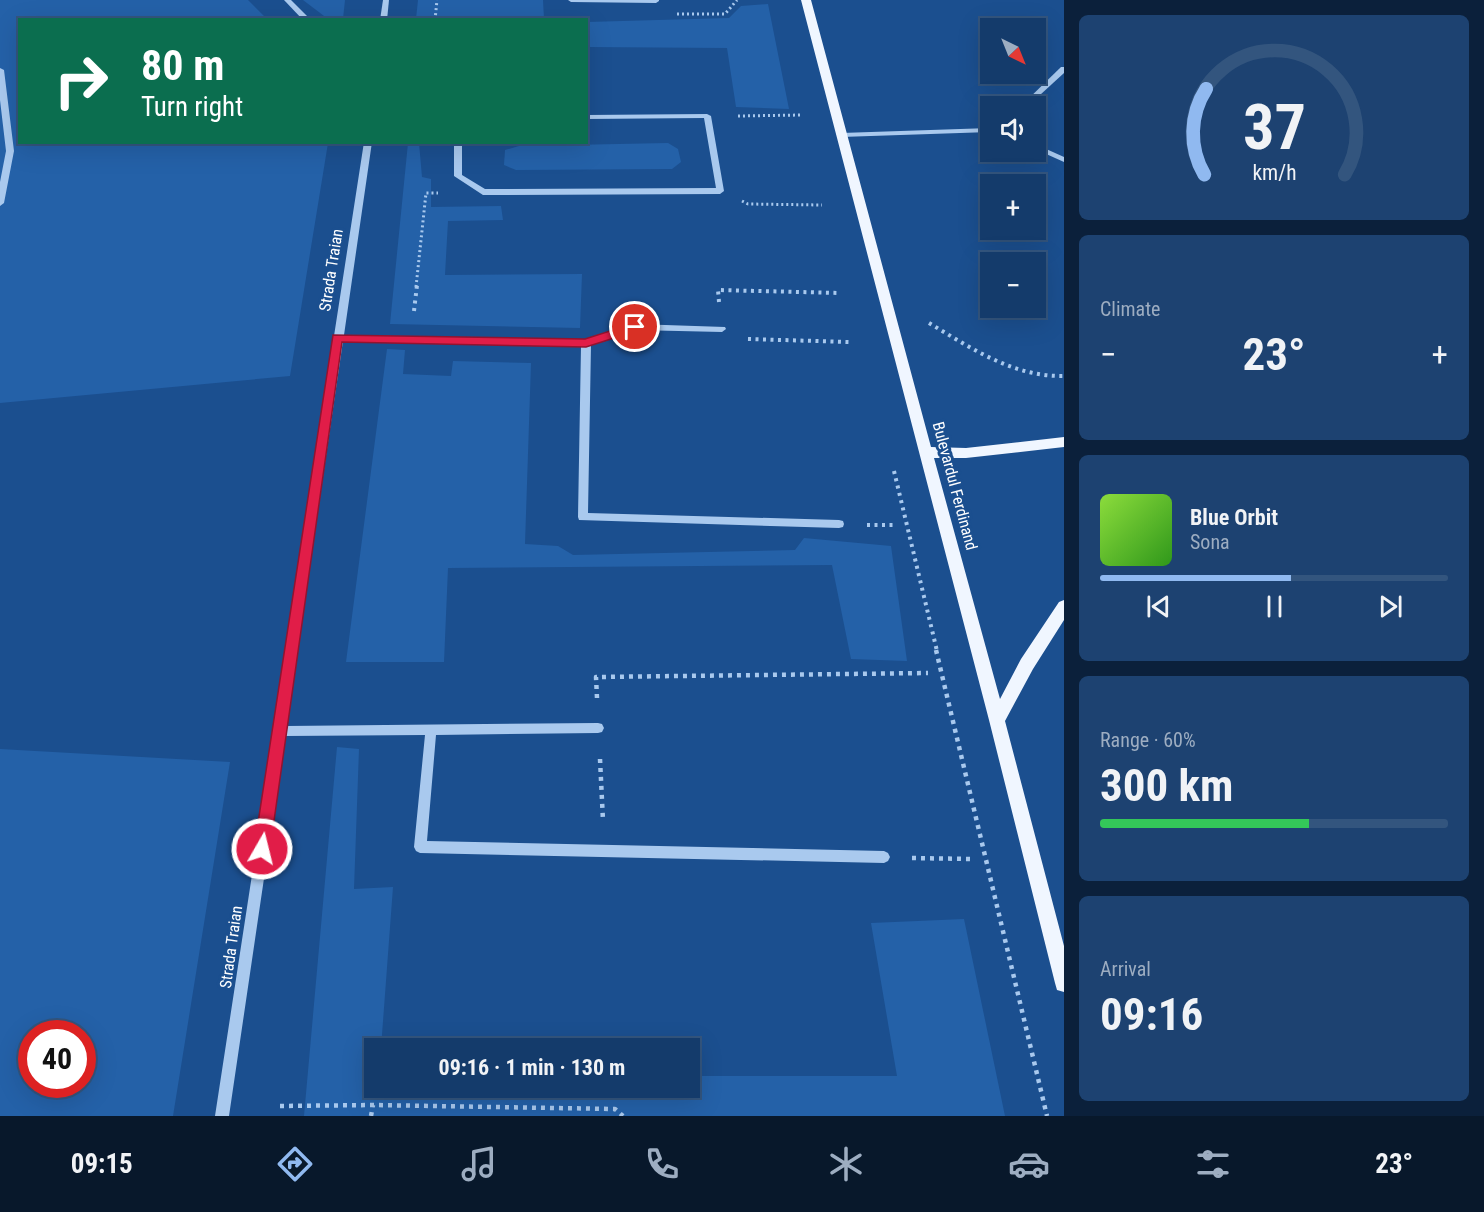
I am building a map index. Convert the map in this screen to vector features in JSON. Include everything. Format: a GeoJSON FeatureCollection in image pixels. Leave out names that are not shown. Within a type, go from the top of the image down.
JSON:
{"type":"FeatureCollection","features":[{"type":"Feature","properties":{"kind":"main road","name":"Bulevardul Ferdinand"},"geometry":{"type":"LineString","coordinates":[[806,0],[997,720],[1064,983]]}},
{"type":"Feature","properties":{"kind":"main road"},"geometry":{"type":"LineString","coordinates":[[925,452],[966,453],[1064,442]]}},
{"type":"Feature","properties":{"kind":"main road"},"geometry":{"type":"LineString","coordinates":[[997,720],[1027,664],[1064,607]]}},
{"type":"Feature","properties":{"kind":"street"},"geometry":{"type":"LineString","coordinates":[[287,0],[306,18]]}},
{"type":"Feature","properties":{"kind":"street"},"geometry":{"type":"LineString","coordinates":[[383,18],[386,0]]}},
{"type":"Feature","properties":{"kind":"street"},"geometry":{"type":"LineString","coordinates":[[571,0],[656,1]]}},
{"type":"Feature","properties":{"kind":"street"},"geometry":{"type":"LineString","coordinates":[[1035,96],[1064,69]]}},
{"type":"Feature","properties":{"kind":"street"},"geometry":{"type":"LineString","coordinates":[[0,70],[10,151],[0,203]]}},
{"type":"Feature","properties":{"kind":"street"},"geometry":{"type":"LineString","coordinates":[[458,144],[458,176],[483,192],[720,191],[707,116],[588,117]]}},
{"type":"Feature","properties":{"kind":"street"},"geometry":{"type":"LineString","coordinates":[[841,135],[980,130]]}},
{"type":"Feature","properties":{"kind":"street","name":"Strada Traian"},"geometry":{"type":"LineString","coordinates":[[222,1116],[368,144]]}},
{"type":"Feature","properties":{"kind":"street"},"geometry":{"type":"LineString","coordinates":[[1046,151],[1064,160]]}},
{"type":"Feature","properties":{"kind":"street"},"geometry":{"type":"LineString","coordinates":[[337,338],[586,343],[635,327],[722,329]]}},
{"type":"Feature","properties":{"kind":"street"},"geometry":{"type":"LineString","coordinates":[[586,343],[583,517],[839,524]]}},
{"type":"Feature","properties":{"kind":"street"},"geometry":{"type":"LineString","coordinates":[[279,731],[598,728]]}},
{"type":"Feature","properties":{"kind":"street"},"geometry":{"type":"LineString","coordinates":[[430,729],[420,847],[884,857]]}},
{"type":"Feature","properties":{"kind":"path"},"geometry":{"type":"LineString","coordinates":[[435,18],[437,0]]}},
{"type":"Feature","properties":{"kind":"path"},"geometry":{"type":"LineString","coordinates":[[656,1],[677,14],[725,14],[737,0]]}},
{"type":"Feature","properties":{"kind":"path"},"geometry":{"type":"LineString","coordinates":[[707,116],[802,115]]}},
{"type":"Feature","properties":{"kind":"path"},"geometry":{"type":"LineString","coordinates":[[720,191],[748,204],[822,205]]}},
{"type":"Feature","properties":{"kind":"path"},"geometry":{"type":"LineString","coordinates":[[411,339],[426,193],[483,192]]}},
{"type":"Feature","properties":{"kind":"path"},"geometry":{"type":"LineString","coordinates":[[840,293],[718,290],[723,338],[849,342]]}},
{"type":"Feature","properties":{"kind":"path"},"geometry":{"type":"LineString","coordinates":[[929,323],[997,362],[1049,378],[1064,376]]}},
{"type":"Feature","properties":{"kind":"path"},"geometry":{"type":"LineString","coordinates":[[894,469],[1047,1116]]}},
{"type":"Feature","properties":{"kind":"path"},"geometry":{"type":"LineString","coordinates":[[604,851],[596,677],[928,673]]}},
{"type":"Feature","properties":{"kind":"path"},"geometry":{"type":"LineString","coordinates":[[884,857],[970,860]]}},
{"type":"Feature","properties":{"kind":"path"},"geometry":{"type":"LineString","coordinates":[[370,1116],[373,1105]]}},
{"type":"Feature","properties":{"kind":"path"},"geometry":{"type":"LineString","coordinates":[[280,1106],[373,1105],[615,1109],[623,1116]]}},
{"type":"Feature","properties":{"kind":"shaded area"},"geometry":{"type":"Polygon","coordinates":[[[0,0],[248,0],[266,18],[18,18],[18,144],[328,144],[290,376],[0,403],[0,0]]]}},
{"type":"Feature","properties":{"kind":"shaded area"},"geometry":{"type":"Polygon","coordinates":[[[303,0],[345,0],[343,18],[327,18],[303,0]]]}},
{"type":"Feature","properties":{"kind":"shaded area"},"geometry":{"type":"Polygon","coordinates":[[[418,0],[543,0],[544,18],[416,18],[418,0]]]}},
{"type":"Feature","properties":{"kind":"shaded area"},"geometry":{"type":"Polygon","coordinates":[[[768,4],[789,109],[736,107],[727,48],[588,47],[588,22],[729,18],[741,6],[768,4]]]}},
{"type":"Feature","properties":{"kind":"shaded area"},"geometry":{"type":"Polygon","coordinates":[[[668,143],[678,149],[681,162],[672,169],[516,170],[504,165],[505,150],[519,146],[668,143]]]}},
{"type":"Feature","properties":{"kind":"shaded area"},"geometry":{"type":"Polygon","coordinates":[[[408,144],[419,144],[422,177],[431,179],[431,207],[501,206],[503,220],[448,221],[445,275],[582,274],[580,328],[390,324],[408,144]]]}},
{"type":"Feature","properties":{"kind":"shaded area"},"geometry":{"type":"Polygon","coordinates":[[[387,349],[405,350],[403,374],[451,376],[453,361],[531,363],[525,544],[558,546],[573,555],[795,550],[804,538],[891,546],[907,661],[851,659],[832,565],[448,568],[444,662],[346,662],[387,349]]]}},
{"type":"Feature","properties":{"kind":"shaded area"},"geometry":{"type":"Polygon","coordinates":[[[337,747],[359,749],[354,889],[393,887],[382,1038],[364,1038],[364,1098],[700,1098],[700,1076],[897,1076],[871,923],[964,919],[1005,1116],[304,1116],[337,747]]]}},
{"type":"Feature","properties":{"kind":"shaded area"},"geometry":{"type":"Polygon","coordinates":[[[0,749],[230,762],[173,1116],[0,1116],[0,749]]]}},
{"type":"Feature","properties":{"kind":"route"},"geometry":{"type":"LineString","coordinates":[[262,849],[337,338],[586,343],[635,327]]}}]}
